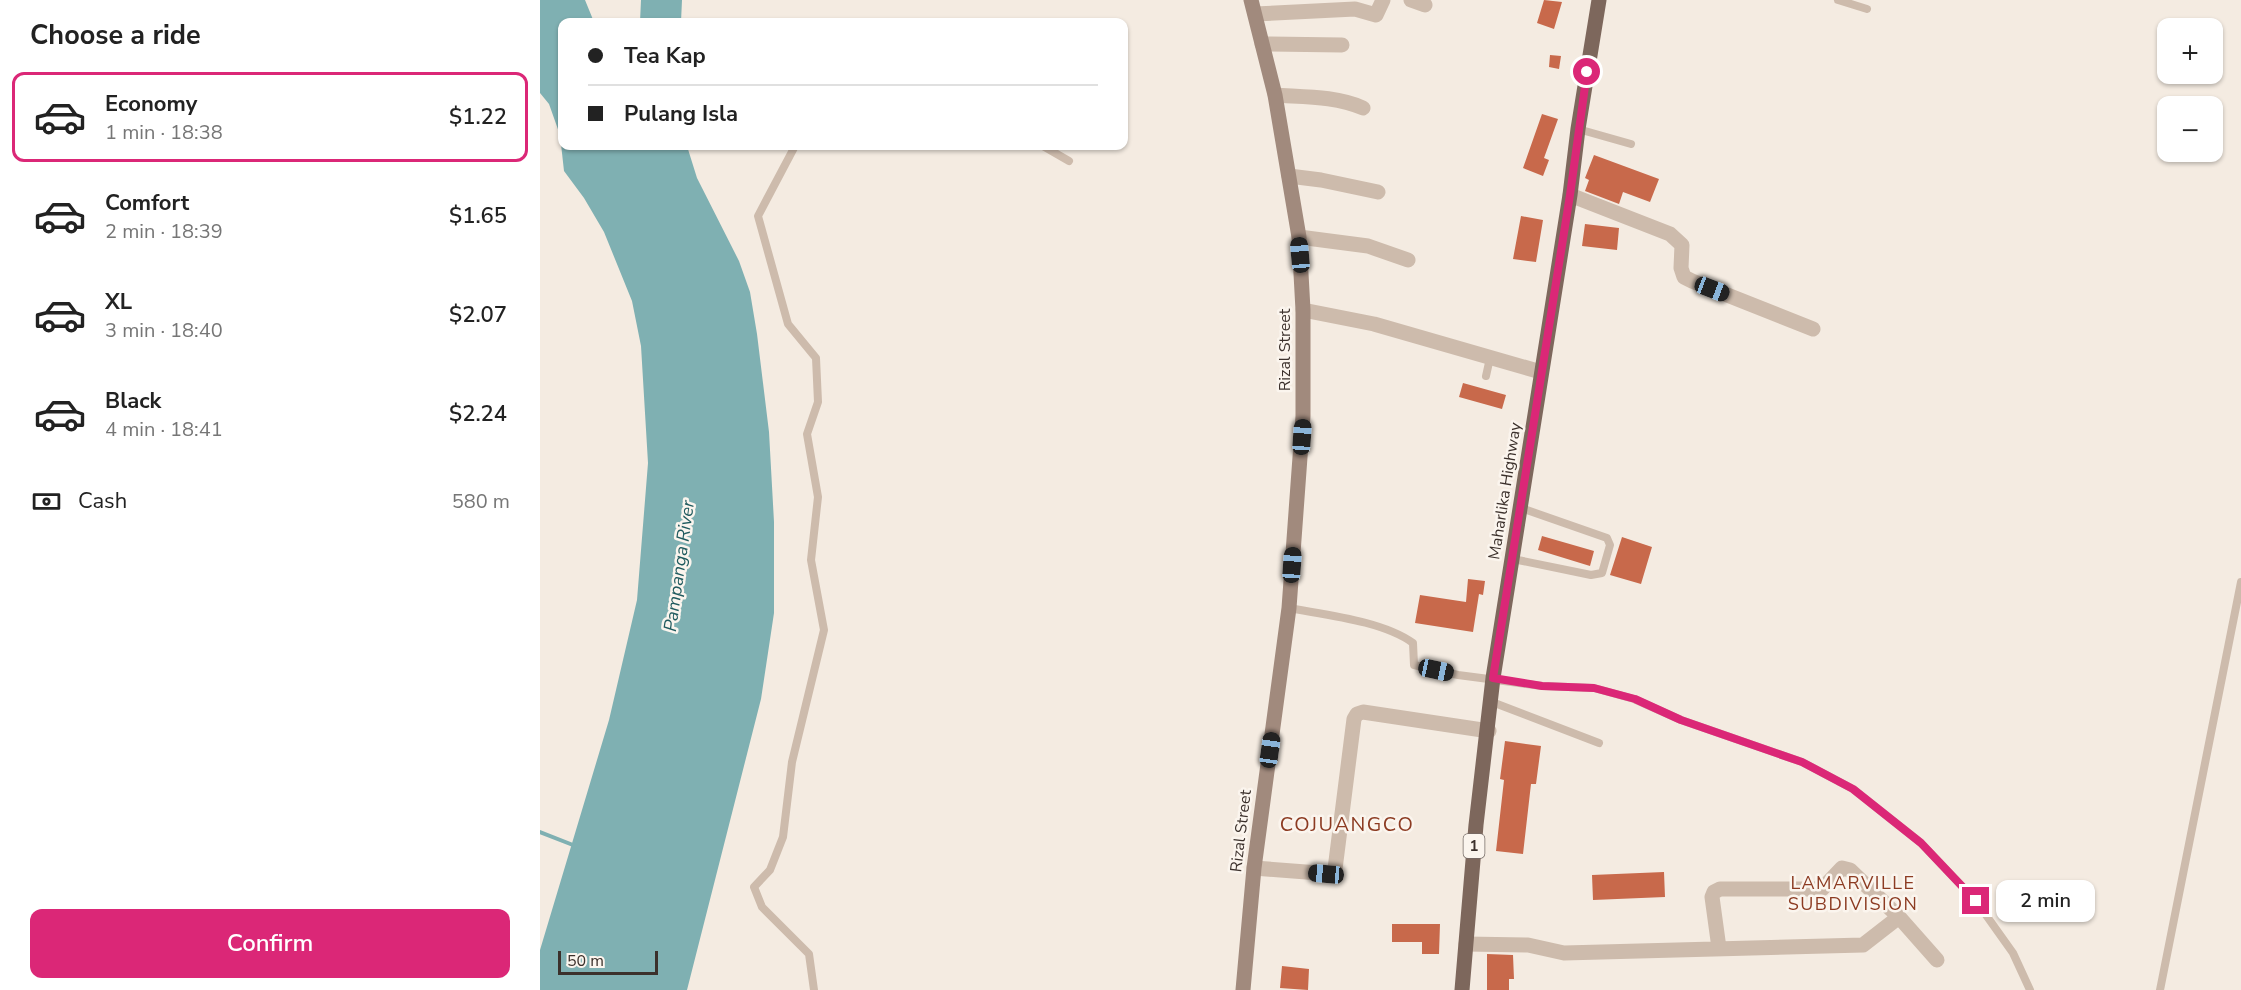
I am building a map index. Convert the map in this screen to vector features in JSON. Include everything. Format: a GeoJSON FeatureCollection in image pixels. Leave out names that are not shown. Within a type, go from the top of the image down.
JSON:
{"type":"FeatureCollection","features":[{"type":"Feature","properties":{"kind":"main road","name":"Maharlika Highway"},"geometry":{"type":"LineString","coordinates":[[1462,990],[1476,825],[1489,731],[1493,678],[1599,0]]}},
{"type":"Feature","properties":{"kind":"street"},"geometry":{"type":"LineString","coordinates":[[1253,7],[1355,9],[1376,15],[1383,0]]}},
{"type":"Feature","properties":{"kind":"street","name":"Rizal Street"},"geometry":{"type":"LineString","coordinates":[[1243,990],[1254,868],[1289,608],[1303,416],[1303,310],[1299,237],[1275,95],[1253,7]]}},
{"type":"Feature","properties":{"kind":"street"},"geometry":{"type":"LineString","coordinates":[[1262,44],[1342,45]]}},
{"type":"Feature","properties":{"kind":"street"},"geometry":{"type":"LineString","coordinates":[[1275,95],[1318,98],[1364,108]]}},
{"type":"Feature","properties":{"kind":"street"},"geometry":{"type":"LineString","coordinates":[[1289,176],[1378,192]]}},
{"type":"Feature","properties":{"kind":"street"},"geometry":{"type":"LineString","coordinates":[[1570,195],[1670,234],[1682,245],[1681,268],[1684,277],[1813,329]]}},
{"type":"Feature","properties":{"kind":"street"},"geometry":{"type":"LineString","coordinates":[[1299,237],[1368,246],[1408,260]]}},
{"type":"Feature","properties":{"kind":"street"},"geometry":{"type":"LineString","coordinates":[[1303,310],[1374,324],[1541,372]]}},
{"type":"Feature","properties":{"kind":"street"},"geometry":{"type":"LineString","coordinates":[[1254,868],[1332,874],[1335,869],[1354,719],[1357,714],[1363,712],[1489,731]]}},
{"type":"Feature","properties":{"kind":"street"},"geometry":{"type":"LineString","coordinates":[[1719,948],[1712,897],[1714,892],[1720,889],[1822,889],[1842,868],[1850,870],[1899,917],[1937,960]]}},
{"type":"Feature","properties":{"kind":"street"},"geometry":{"type":"LineString","coordinates":[[1466,944],[1528,945],[1564,953],[1863,945],[1899,917]]}},
{"type":"Feature","properties":{"kind":"lane"},"geometry":{"type":"LineString","coordinates":[[1838,0],[1867,9]]}},
{"type":"Feature","properties":{"kind":"lane"},"geometry":{"type":"LineString","coordinates":[[1578,129],[1631,144]]}},
{"type":"Feature","properties":{"kind":"lane"},"geometry":{"type":"LineString","coordinates":[[793,150],[758,216],[788,324],[816,358],[818,402],[807,434],[818,497],[811,560],[824,630],[792,762],[783,837],[770,870],[754,887],[762,907],[809,954],[814,990]]}},
{"type":"Feature","properties":{"kind":"lane"},"geometry":{"type":"LineString","coordinates":[[1050,150],[1069,161]]}},
{"type":"Feature","properties":{"kind":"lane"},"geometry":{"type":"LineString","coordinates":[[1486,376],[1490,358]]}},
{"type":"Feature","properties":{"kind":"lane"},"geometry":{"type":"LineString","coordinates":[[1513,559],[1591,575],[1602,573],[1610,545],[1607,538],[1521,508]]}},
{"type":"Feature","properties":{"kind":"lane"},"geometry":{"type":"LineString","coordinates":[[2160,990],[2241,582]]}},
{"type":"Feature","properties":{"kind":"lane"},"geometry":{"type":"LineString","coordinates":[[1289,608],[1401,634],[1413,643],[1414,665],[1458,675],[1542,686],[1594,688],[1635,699],[1681,720],[1802,762],[1853,789],[1921,843],[1976,901],[2013,953],[2030,990]]}},
{"type":"Feature","properties":{"kind":"lane"},"geometry":{"type":"LineString","coordinates":[[1492,702],[1599,742]]}},
{"type":"Feature","properties":{"kind":"water"},"geometry":{"type":"Polygon","coordinates":[[[540,0],[585,0],[592,18],[558,18],[558,129],[549,104],[540,93],[540,0]]]}},
{"type":"Feature","properties":{"kind":"water"},"geometry":{"type":"Polygon","coordinates":[[[641,0],[682,0],[681,18],[640,18],[641,0]]]}},
{"type":"Feature","properties":{"kind":"water","name":"Pampanga River"},"geometry":{"type":"Polygon","coordinates":[[[562,150],[688,150],[697,178],[739,261],[750,292],[757,334],[769,432],[774,522],[774,613],[761,699],[687,990],[540,990],[540,950],[609,720],[637,600],[648,463],[641,346],[632,301],[604,232],[584,198],[564,171],[562,150]]]}},
{"type":"Feature","properties":{"kind":"building"},"geometry":{"type":"Polygon","coordinates":[[[1544,0],[1562,2],[1554,29],[1537,23],[1544,0]]]}},
{"type":"Feature","properties":{"kind":"building"},"geometry":{"type":"Polygon","coordinates":[[[1550,55],[1561,56],[1559,69],[1549,67],[1550,55]]]}},
{"type":"Feature","properties":{"kind":"building"},"geometry":{"type":"Polygon","coordinates":[[[1542,114],[1558,119],[1544,158],[1549,160],[1543,176],[1523,168],[1542,114]]]}},
{"type":"Feature","properties":{"kind":"building"},"geometry":{"type":"Polygon","coordinates":[[[1594,155],[1659,179],[1650,202],[1623,192],[1619,204],[1585,191],[1589,180],[1585,178],[1594,155]]]}},
{"type":"Feature","properties":{"kind":"building"},"geometry":{"type":"Polygon","coordinates":[[[1521,216],[1543,220],[1536,262],[1513,259],[1521,216]]]}},
{"type":"Feature","properties":{"kind":"building"},"geometry":{"type":"Polygon","coordinates":[[[1585,224],[1619,228],[1617,250],[1582,246],[1585,224]]]}},
{"type":"Feature","properties":{"kind":"building"},"geometry":{"type":"Polygon","coordinates":[[[1463,383],[1506,395],[1502,409],[1459,397],[1463,383]]]}},
{"type":"Feature","properties":{"kind":"building"},"geometry":{"type":"Polygon","coordinates":[[[1542,536],[1594,551],[1590,566],[1538,550],[1542,536]]]}},
{"type":"Feature","properties":{"kind":"building"},"geometry":{"type":"Polygon","coordinates":[[[1622,537],[1652,547],[1641,584],[1610,575],[1622,537]]]}},
{"type":"Feature","properties":{"kind":"building"},"geometry":{"type":"Polygon","coordinates":[[[1468,579],[1485,581],[1483,595],[1479,594],[1473,632],[1415,623],[1420,595],[1466,602],[1468,579]]]}},
{"type":"Feature","properties":{"kind":"building"},"geometry":{"type":"Polygon","coordinates":[[[1505,741],[1541,746],[1536,784],[1531,784],[1523,854],[1496,851],[1504,780],[1500,779],[1505,741]]]}},
{"type":"Feature","properties":{"kind":"building"},"geometry":{"type":"Polygon","coordinates":[[[1664,872],[1665,897],[1593,900],[1592,875],[1664,872]]]}},
{"type":"Feature","properties":{"kind":"building"},"geometry":{"type":"Polygon","coordinates":[[[1392,924],[1440,924],[1439,954],[1422,954],[1422,942],[1392,942],[1392,924]]]}},
{"type":"Feature","properties":{"kind":"building"},"geometry":{"type":"Polygon","coordinates":[[[1487,954],[1513,955],[1514,979],[1509,979],[1509,990],[1487,990],[1487,954]]]}},
{"type":"Feature","properties":{"kind":"building"},"geometry":{"type":"Polygon","coordinates":[[[1282,966],[1309,969],[1308,990],[1280,988],[1282,966]]]}},
{"type":"Feature","properties":{"kind":"waterway"},"geometry":{"type":"LineString","coordinates":[[540,832],[573,845]]}},
{"type":"Feature","properties":{"kind":"district","name":"COJUANGCO"},"geometry":{"type":"Point","coordinates":[1347,824]}},
{"type":"Feature","properties":{"kind":"district","name":"LAMARVILLE SUBDIVISION"},"geometry":{"type":"Point","coordinates":[1853,893]}},
{"type":"Feature","properties":{"kind":"route"},"geometry":{"type":"LineString","coordinates":[[1587,72],[1534,428],[1493,678],[1542,686],[1594,688],[1635,699],[1681,720],[1802,762],[1853,789],[1921,843],[1976,901]]}}]}
